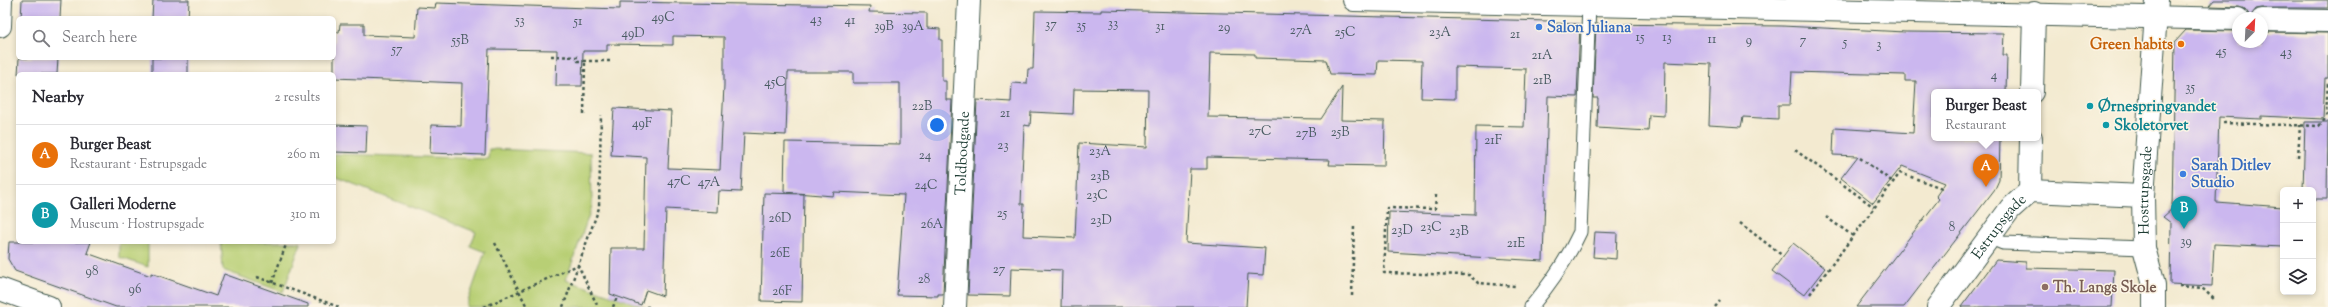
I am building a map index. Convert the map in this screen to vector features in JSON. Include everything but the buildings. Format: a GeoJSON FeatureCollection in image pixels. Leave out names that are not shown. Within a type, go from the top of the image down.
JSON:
{"type":"FeatureCollection","features":[{"type":"Feature","properties":{"kind":"street"},"geometry":{"type":"LineString","coordinates":[[0,26],[1,0]]}},
{"type":"Feature","properties":{"kind":"street","name":"Toldbodgade"},"geometry":{"type":"LineString","coordinates":[[955,307],[969,0]]}},
{"type":"Feature","properties":{"kind":"street"},"geometry":{"type":"LineString","coordinates":[[1354,0],[1526,2],[1589,5],[2034,13],[2156,8],[2232,18]]}},
{"type":"Feature","properties":{"kind":"street","name":"Hostrupsgade"},"geometry":{"type":"LineString","coordinates":[[2154,307],[2154,285],[2137,248],[2143,196],[2156,8]]}},
{"type":"Feature","properties":{"kind":"street"},"geometry":{"type":"LineString","coordinates":[[2032,89],[2034,13]]}},
{"type":"Feature","properties":{"kind":"street"},"geometry":{"type":"LineString","coordinates":[[2268,20],[2328,21]]}},
{"type":"Feature","properties":{"kind":"street","name":"Estrupsgade"},"geometry":{"type":"LineString","coordinates":[[1938,307],[1991,238],[2010,209],[2030,191],[2031,141]]}},
{"type":"Feature","properties":{"kind":"street"},"geometry":{"type":"LineString","coordinates":[[2030,191],[2143,196]]}},
{"type":"Feature","properties":{"kind":"street"},"geometry":{"type":"LineString","coordinates":[[0,289],[49,307]]}},
{"type":"Feature","properties":{"kind":"lane"},"geometry":{"type":"LineString","coordinates":[[1531,307],[1551,284],[1568,258],[1580,232],[1589,5]]}},
{"type":"Feature","properties":{"kind":"lane"},"geometry":{"type":"LineString","coordinates":[[1991,238],[2003,243],[2137,248]]}},
{"type":"Feature","properties":{"kind":"path"},"geometry":{"type":"LineString","coordinates":[[551,56],[578,56],[578,61],[611,62]]}},
{"type":"Feature","properties":{"kind":"path"},"geometry":{"type":"LineString","coordinates":[[584,114],[585,61]]}},
{"type":"Feature","properties":{"kind":"path"},"geometry":{"type":"LineString","coordinates":[[2223,123],[2318,126],[2327,118],[2328,80]]}},
{"type":"Feature","properties":{"kind":"path"},"geometry":{"type":"LineString","coordinates":[[564,307],[599,208],[601,115]]}},
{"type":"Feature","properties":{"kind":"path"},"geometry":{"type":"LineString","coordinates":[[2298,156],[2300,125]]}},
{"type":"Feature","properties":{"kind":"path"},"geometry":{"type":"LineString","coordinates":[[1795,150],[1874,207]]}},
{"type":"Feature","properties":{"kind":"path"},"geometry":{"type":"LineString","coordinates":[[1860,158],[1893,182]]}},
{"type":"Feature","properties":{"kind":"path"},"geometry":{"type":"LineString","coordinates":[[1810,294],[1816,282],[1853,236],[1900,173],[1942,188]]}},
{"type":"Feature","properties":{"kind":"path"},"geometry":{"type":"LineString","coordinates":[[1436,195],[1435,209],[1387,208],[1384,273],[1470,275],[1478,282],[1515,286]]}},
{"type":"Feature","properties":{"kind":"path"},"geometry":{"type":"LineString","coordinates":[[1826,217],[1853,236]]}},
{"type":"Feature","properties":{"kind":"path"},"geometry":{"type":"LineString","coordinates":[[1740,223],[1783,256]]}},
{"type":"Feature","properties":{"kind":"path"},"geometry":{"type":"LineString","coordinates":[[1352,296],[1354,226]]}},
{"type":"Feature","properties":{"kind":"path"},"geometry":{"type":"LineString","coordinates":[[495,243],[527,307]]}},
{"type":"Feature","properties":{"kind":"path"},"geometry":{"type":"LineString","coordinates":[[272,283],[286,244]]}},
{"type":"Feature","properties":{"kind":"path"},"geometry":{"type":"LineString","coordinates":[[484,307],[578,265]]}},
{"type":"Feature","properties":{"kind":"path"},"geometry":{"type":"LineString","coordinates":[[578,265],[598,307]]}},
{"type":"Feature","properties":{"kind":"path"},"geometry":{"type":"LineString","coordinates":[[257,277],[339,307]]}},
{"type":"Feature","properties":{"kind":"path"},"geometry":{"type":"LineString","coordinates":[[2154,285],[2202,288],[2215,300]]}},
{"type":"Feature","properties":{"kind":"path"},"geometry":{"type":"LineString","coordinates":[[613,307],[616,297]]}},
{"type":"Feature","properties":{"kind":"path"},"geometry":{"type":"LineString","coordinates":[[1716,307],[1720,301]]}},
{"type":"Feature","properties":{"kind":"green space"},"geometry":{"type":"Polygon","coordinates":[[[489,149],[591,153],[592,206],[566,280],[645,307],[466,307],[485,252],[470,246],[476,232],[336,178],[336,154],[488,159],[489,149]]]}},
{"type":"Feature","properties":{"kind":"green space"},"geometry":{"type":"Polygon","coordinates":[[[119,244],[148,244],[148,267],[119,257],[119,244]]]}},
{"type":"Feature","properties":{"kind":"green space"},"geometry":{"type":"Polygon","coordinates":[[[221,244],[301,244],[283,292],[223,270],[221,244]]]}},
{"type":"Feature","properties":{"kind":"place","name":"Salon Juliana"},"geometry":{"type":"Point","coordinates":[1539,27]}},
{"type":"Feature","properties":{"kind":"place","name":"Green habits"},"geometry":{"type":"Point","coordinates":[2181,44]}},
{"type":"Feature","properties":{"kind":"place","name":"Ørnespringvandet"},"geometry":{"type":"Point","coordinates":[2090,106]}},
{"type":"Feature","properties":{"kind":"place","name":"Skoletorvet"},"geometry":{"type":"Point","coordinates":[2106,125]}},
{"type":"Feature","properties":{"kind":"place","name":"Sarah Ditlev Studio"},"geometry":{"type":"Point","coordinates":[2183,174]}},
{"type":"Feature","properties":{"kind":"place","name":"Burger Beast"},"geometry":{"type":"Point","coordinates":[1986,187]}},
{"type":"Feature","properties":{"kind":"place","name":"Galleri Moderne"},"geometry":{"type":"Point","coordinates":[2184,229]}},
{"type":"Feature","properties":{"kind":"place","name":"Th. Langs Skole"},"geometry":{"type":"Point","coordinates":[2045,287]}}]}
